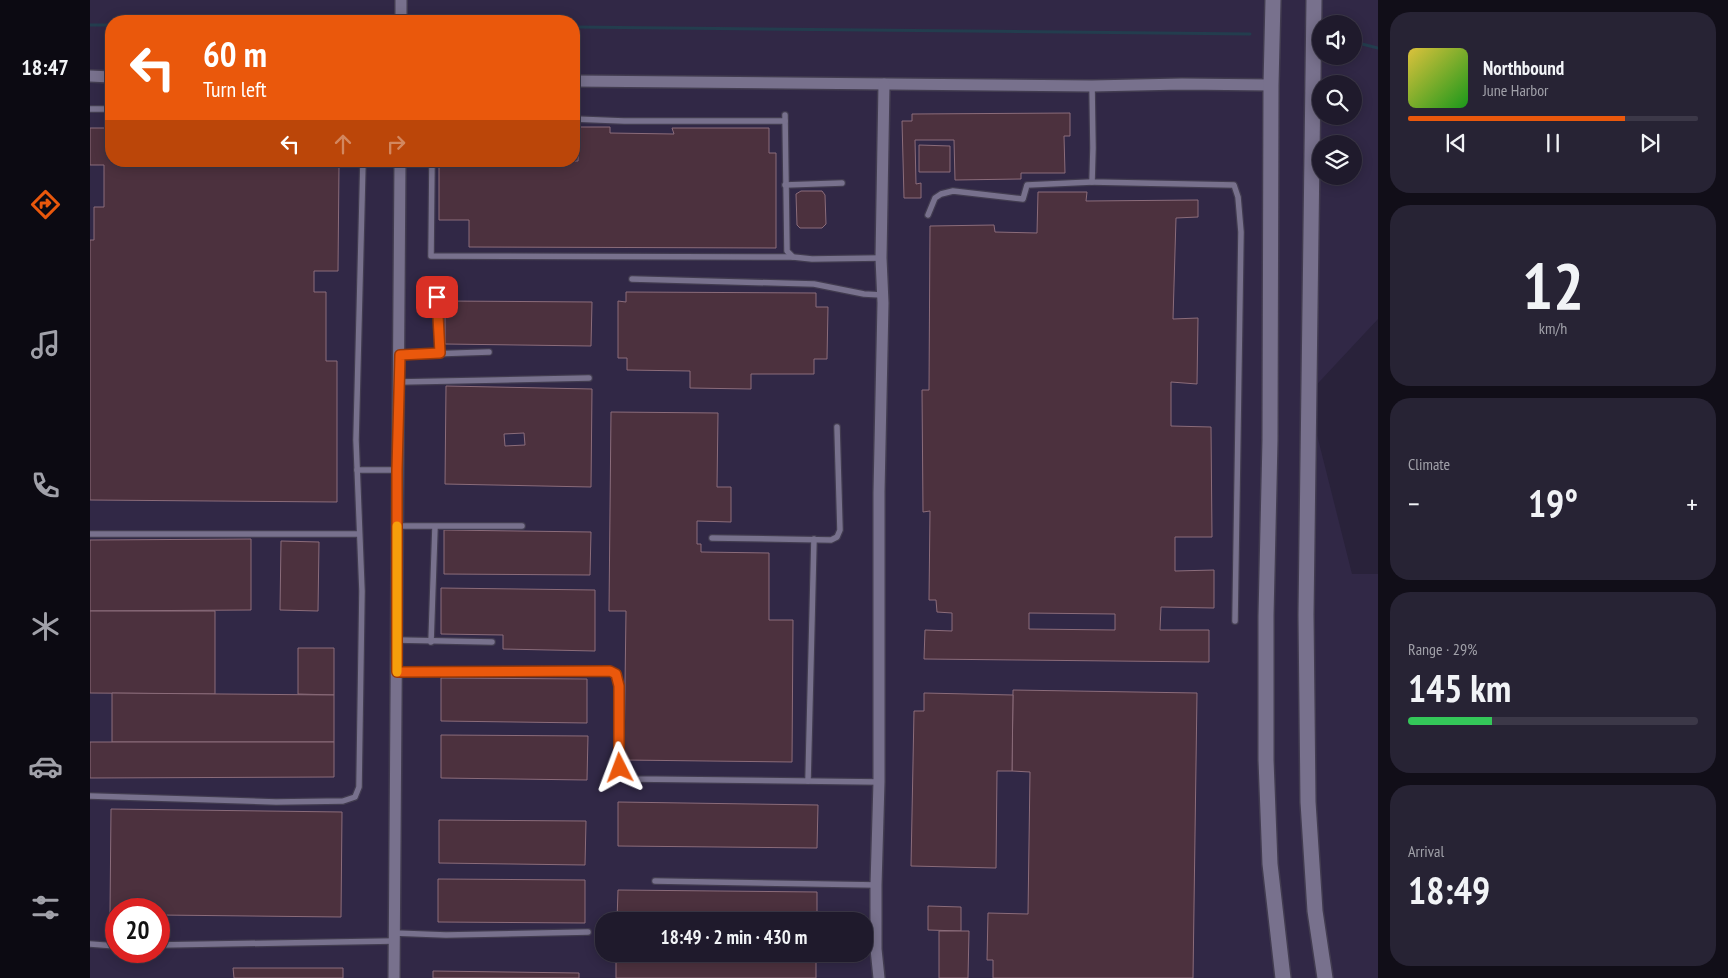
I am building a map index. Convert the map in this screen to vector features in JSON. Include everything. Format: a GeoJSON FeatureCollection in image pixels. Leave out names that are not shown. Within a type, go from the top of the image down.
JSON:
{"type":"FeatureCollection","features":[{"type":"Feature","properties":{"kind":"street"},"geometry":{"type":"LineString","coordinates":[[401,0],[401,15]]}},
{"type":"Feature","properties":{"kind":"street"},"geometry":{"type":"LineString","coordinates":[[1273,0],[1266,760],[1270,864],[1283,978]]}},
{"type":"Feature","properties":{"kind":"street"},"geometry":{"type":"LineString","coordinates":[[1314,0],[1306,615],[1308,792],[1314,911],[1325,978]]}},
{"type":"Feature","properties":{"kind":"street"},"geometry":{"type":"LineString","coordinates":[[90,76],[105,77]]}},
{"type":"Feature","properties":{"kind":"street"},"geometry":{"type":"LineString","coordinates":[[580,81],[1092,86],[1271,85]]}},
{"type":"Feature","properties":{"kind":"street"},"geometry":{"type":"LineString","coordinates":[[879,978],[876,949],[876,884],[879,782],[879,492],[884,84]]}},
{"type":"Feature","properties":{"kind":"street"},"geometry":{"type":"LineString","coordinates":[[394,978],[400,167]]}},
{"type":"Feature","properties":{"kind":"lane"},"geometry":{"type":"LineString","coordinates":[[1092,86],[1092,182]]}},
{"type":"Feature","properties":{"kind":"lane"},"geometry":{"type":"LineString","coordinates":[[90,109],[105,110]]}},
{"type":"Feature","properties":{"kind":"lane"},"geometry":{"type":"LineString","coordinates":[[580,119],[624,121],[785,118],[787,251],[794,257]]}},
{"type":"Feature","properties":{"kind":"lane"},"geometry":{"type":"LineString","coordinates":[[90,796],[276,802],[343,801],[354,797],[359,787],[362,601],[357,470],[363,167]]}},
{"type":"Feature","properties":{"kind":"lane"},"geometry":{"type":"LineString","coordinates":[[432,167],[431,256],[794,257],[812,260],[881,258]]}},
{"type":"Feature","properties":{"kind":"lane"},"geometry":{"type":"LineString","coordinates":[[928,215],[935,198],[953,190],[1023,199],[1027,185],[1092,182],[1234,185],[1238,197],[1241,232],[1235,620]]}},
{"type":"Feature","properties":{"kind":"lane"},"geometry":{"type":"LineString","coordinates":[[786,185],[842,183]]}},
{"type":"Feature","properties":{"kind":"lane"},"geometry":{"type":"LineString","coordinates":[[632,279],[814,284],[864,294],[882,295]]}},
{"type":"Feature","properties":{"kind":"lane"},"geometry":{"type":"LineString","coordinates":[[437,297],[440,353]]}},
{"type":"Feature","properties":{"kind":"lane"},"geometry":{"type":"LineString","coordinates":[[400,355],[489,352]]}},
{"type":"Feature","properties":{"kind":"lane"},"geometry":{"type":"LineString","coordinates":[[399,382],[589,378]]}},
{"type":"Feature","properties":{"kind":"lane"},"geometry":{"type":"LineString","coordinates":[[712,538],[831,540],[837,538],[840,530],[837,427]]}},
{"type":"Feature","properties":{"kind":"lane"},"geometry":{"type":"LineString","coordinates":[[357,470],[397,470]]}},
{"type":"Feature","properties":{"kind":"lane"},"geometry":{"type":"LineString","coordinates":[[398,526],[522,526]]}},
{"type":"Feature","properties":{"kind":"lane"},"geometry":{"type":"LineString","coordinates":[[431,642],[435,526]]}},
{"type":"Feature","properties":{"kind":"lane"},"geometry":{"type":"LineString","coordinates":[[90,534],[358,534]]}},
{"type":"Feature","properties":{"kind":"lane"},"geometry":{"type":"LineString","coordinates":[[808,781],[814,539]]}},
{"type":"Feature","properties":{"kind":"lane"},"geometry":{"type":"LineString","coordinates":[[397,640],[492,642]]}},
{"type":"Feature","properties":{"kind":"lane"},"geometry":{"type":"LineString","coordinates":[[397,672],[610,671],[616,674],[618,678],[620,768],[626,776],[635,779],[879,782]]}},
{"type":"Feature","properties":{"kind":"lane"},"geometry":{"type":"LineString","coordinates":[[655,881],[876,884]]}},
{"type":"Feature","properties":{"kind":"lane"},"geometry":{"type":"LineString","coordinates":[[170,945],[588,932]]}},
{"type":"Feature","properties":{"kind":"lane"},"geometry":{"type":"LineString","coordinates":[[90,944],[105,945]]}},
{"type":"Feature","properties":{"kind":"shaded area"},"geometry":{"type":"Polygon","coordinates":[[[90,0],[1378,0],[1378,319],[1307,395],[1352,574],[1378,574],[1378,978],[90,978],[90,0]]]}},
{"type":"Feature","properties":{"kind":"building"},"geometry":{"type":"Polygon","coordinates":[[[1070,113],[1070,136],[1064,136],[1065,173],[1021,173],[1021,179],[955,180],[954,140],[915,140],[916,184],[921,183],[921,198],[904,198],[902,121],[912,121],[912,114],[1070,113]]]}},
{"type":"Feature","properties":{"kind":"building"},"geometry":{"type":"Polygon","coordinates":[[[580,127],[610,127],[610,133],[674,134],[672,128],[769,128],[769,153],[776,153],[776,248],[469,247],[469,220],[439,220],[439,167],[580,167],[580,127]]]}},
{"type":"Feature","properties":{"kind":"building"},"geometry":{"type":"Polygon","coordinates":[[[90,128],[105,128],[105,167],[339,167],[338,271],[314,271],[314,292],[326,292],[326,361],[337,361],[337,502],[90,500],[90,240],[94,240],[94,207],[104,207],[104,165],[90,165],[90,128]]]}},
{"type":"Feature","properties":{"kind":"building"},"geometry":{"type":"Polygon","coordinates":[[[919,145],[950,146],[950,172],[919,172],[919,145]]]}},
{"type":"Feature","properties":{"kind":"building"},"geometry":{"type":"Polygon","coordinates":[[[801,191],[822,191],[825,195],[826,224],[822,228],[800,228],[797,225],[796,194],[801,191]]]}},
{"type":"Feature","properties":{"kind":"building"},"geometry":{"type":"Polygon","coordinates":[[[1038,192],[1087,192],[1086,201],[1198,200],[1198,217],[1176,218],[1173,319],[1198,318],[1197,384],[1171,382],[1171,426],[1211,427],[1212,537],[1175,537],[1175,571],[1214,570],[1214,608],[1161,607],[1160,630],[1209,630],[1209,662],[924,659],[925,630],[952,631],[952,613],[937,612],[936,600],[929,600],[930,511],[923,512],[922,390],[929,390],[930,226],[994,225],[995,232],[1037,233],[1038,192]],[[1029,613],[1029,629],[1115,630],[1115,614],[1029,613]]]}},
{"type":"Feature","properties":{"kind":"building"},"geometry":{"type":"Polygon","coordinates":[[[626,292],[816,293],[816,307],[828,307],[827,359],[814,359],[814,374],[751,374],[751,389],[690,388],[690,371],[627,370],[627,358],[618,358],[618,301],[626,302],[626,292]]]}},
{"type":"Feature","properties":{"kind":"building"},"geometry":{"type":"Polygon","coordinates":[[[445,301],[592,302],[591,346],[445,344],[445,301]]]}},
{"type":"Feature","properties":{"kind":"building"},"geometry":{"type":"Polygon","coordinates":[[[446,386],[592,389],[591,487],[445,484],[446,386]],[[524,433],[504,434],[505,446],[525,445],[524,433]]]}},
{"type":"Feature","properties":{"kind":"building"},"geometry":{"type":"Polygon","coordinates":[[[611,412],[718,413],[717,487],[731,487],[731,522],[697,521],[697,544],[701,544],[701,552],[769,553],[769,620],[793,620],[792,762],[624,760],[626,611],[609,611],[611,412]]]}},
{"type":"Feature","properties":{"kind":"building"},"geometry":{"type":"Polygon","coordinates":[[[444,530],[591,532],[590,575],[444,574],[444,530]]]}},
{"type":"Feature","properties":{"kind":"building"},"geometry":{"type":"Polygon","coordinates":[[[251,539],[251,610],[90,611],[90,540],[251,539]]]}},
{"type":"Feature","properties":{"kind":"building"},"geometry":{"type":"Polygon","coordinates":[[[281,541],[319,542],[318,611],[280,610],[281,541]]]}},
{"type":"Feature","properties":{"kind":"building"},"geometry":{"type":"Polygon","coordinates":[[[441,588],[595,590],[595,651],[503,649],[503,635],[441,634],[441,588]]]}},
{"type":"Feature","properties":{"kind":"building"},"geometry":{"type":"Polygon","coordinates":[[[90,611],[215,611],[215,694],[90,693],[90,611]]]}},
{"type":"Feature","properties":{"kind":"building"},"geometry":{"type":"Polygon","coordinates":[[[298,648],[334,648],[334,695],[298,694],[298,648]]]}},
{"type":"Feature","properties":{"kind":"building"},"geometry":{"type":"Polygon","coordinates":[[[441,678],[587,679],[587,723],[441,721],[441,678]]]}},
{"type":"Feature","properties":{"kind":"building"},"geometry":{"type":"Polygon","coordinates":[[[1013,690],[1197,693],[1193,978],[993,978],[993,960],[987,960],[988,913],[1028,914],[1030,772],[1012,771],[1013,690]]]}},
{"type":"Feature","properties":{"kind":"building"},"geometry":{"type":"Polygon","coordinates":[[[112,693],[334,695],[334,742],[112,742],[112,693]]]}},
{"type":"Feature","properties":{"kind":"building"},"geometry":{"type":"Polygon","coordinates":[[[924,693],[1013,695],[1012,771],[997,771],[996,868],[911,866],[914,711],[924,711],[924,693]]]}},
{"type":"Feature","properties":{"kind":"building"},"geometry":{"type":"Polygon","coordinates":[[[441,735],[588,736],[587,780],[441,778],[441,735]]]}},
{"type":"Feature","properties":{"kind":"building"},"geometry":{"type":"Polygon","coordinates":[[[90,742],[334,742],[334,777],[90,778],[90,742]]]}},
{"type":"Feature","properties":{"kind":"building"},"geometry":{"type":"Polygon","coordinates":[[[618,802],[818,805],[817,848],[618,846],[618,802]]]}},
{"type":"Feature","properties":{"kind":"building"},"geometry":{"type":"Polygon","coordinates":[[[111,809],[342,812],[341,917],[170,915],[170,898],[110,898],[111,809]]]}},
{"type":"Feature","properties":{"kind":"building"},"geometry":{"type":"Polygon","coordinates":[[[439,820],[586,821],[585,865],[439,863],[439,820]]]}},
{"type":"Feature","properties":{"kind":"building"},"geometry":{"type":"Polygon","coordinates":[[[438,879],[585,880],[585,923],[438,922],[438,879]]]}},
{"type":"Feature","properties":{"kind":"building"},"geometry":{"type":"Polygon","coordinates":[[[618,890],[817,892],[817,912],[617,912],[618,890]]]}},
{"type":"Feature","properties":{"kind":"building"},"geometry":{"type":"Polygon","coordinates":[[[928,906],[961,907],[961,931],[928,930],[928,906]]]}},
{"type":"Feature","properties":{"kind":"building"},"geometry":{"type":"Polygon","coordinates":[[[939,931],[969,931],[968,978],[939,978],[939,931]]]}},
{"type":"Feature","properties":{"kind":"building"},"geometry":{"type":"Polygon","coordinates":[[[616,962],[816,962],[816,978],[616,978],[616,962]]]}},
{"type":"Feature","properties":{"kind":"building"},"geometry":{"type":"Polygon","coordinates":[[[233,968],[343,968],[343,978],[234,978],[233,968]]]}},
{"type":"Feature","properties":{"kind":"building"},"geometry":{"type":"Polygon","coordinates":[[[433,971],[579,973],[579,978],[433,978],[433,971]]]}},
{"type":"Feature","properties":{"kind":"waterway"},"geometry":{"type":"LineString","coordinates":[[90,25],[105,25]]}},
{"type":"Feature","properties":{"kind":"waterway"},"geometry":{"type":"LineString","coordinates":[[580,27],[1250,34]]}},
{"type":"Feature","properties":{"kind":"waterway"},"geometry":{"type":"LineString","coordinates":[[1362,44],[1378,48]]}},
{"type":"Feature","properties":{"kind":"slow traffic"},"geometry":{"type":"LineString","coordinates":[[397,526],[397,672]]}},
{"type":"Feature","properties":{"kind":"route"},"geometry":{"type":"LineString","coordinates":[[437,297],[440,353],[400,355],[397,470],[397,672],[610,671],[616,674],[619,686],[620,768]]}}]}
